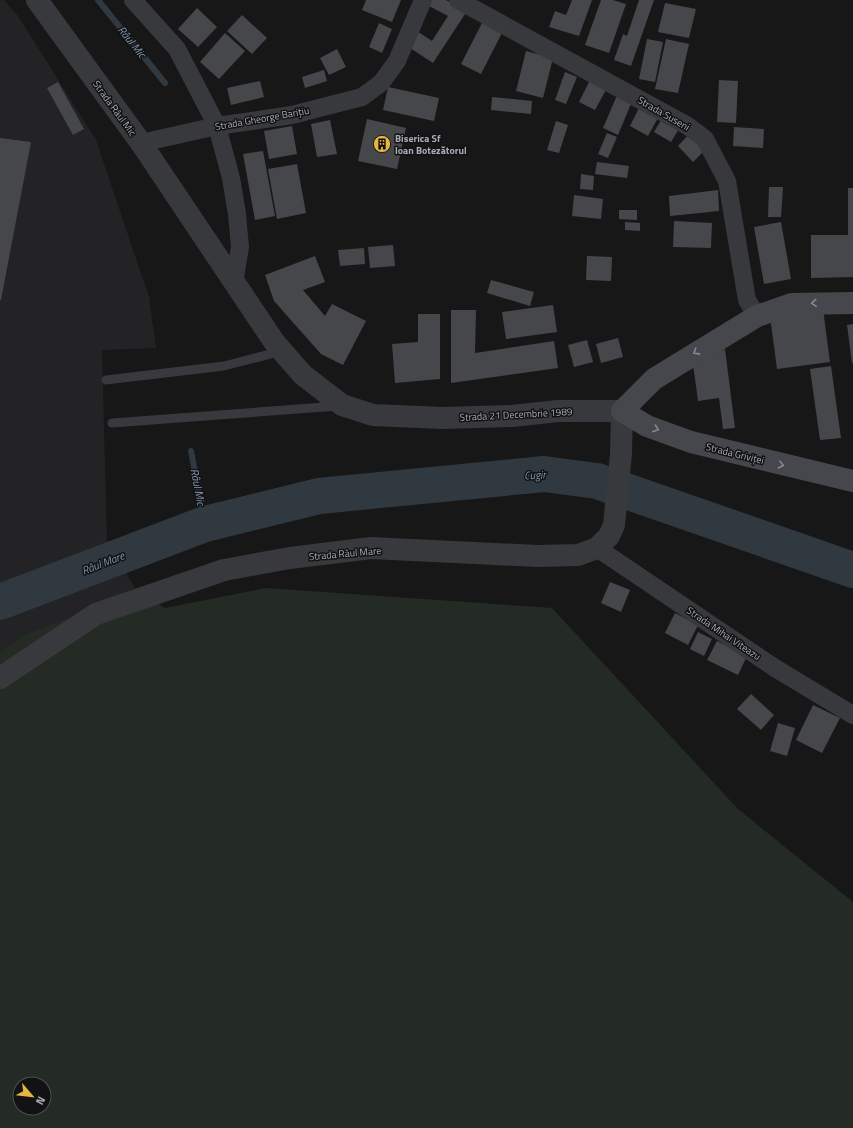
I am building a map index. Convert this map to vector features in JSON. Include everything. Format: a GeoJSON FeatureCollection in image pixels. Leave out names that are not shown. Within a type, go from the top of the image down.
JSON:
{"type":"FeatureCollection","features":[{"type":"Feature","properties":{"kind":"main road"},"geometry":{"type":"LineString","coordinates":[[622,411],[654,379],[756,316],[792,304],[853,303]]}},
{"type":"Feature","properties":{"kind":"main road","name":"Strada Griviței"},"geometry":{"type":"LineString","coordinates":[[622,411],[647,426],[691,442],[853,482]]}},
{"type":"Feature","properties":{"kind":"street","name":"Strada Râul Mic"},"geometry":{"type":"LineString","coordinates":[[37,0],[141,143],[190,218]]}},
{"type":"Feature","properties":{"kind":"street"},"geometry":{"type":"LineString","coordinates":[[133,0],[162,29],[178,49],[217,126],[231,178],[237,214],[240,247],[234,283]]}},
{"type":"Feature","properties":{"kind":"street","name":"Strada Gheorge Barițiu"},"geometry":{"type":"LineString","coordinates":[[141,143],[217,126],[292,115],[362,97],[381,84],[397,61],[423,0]]}},
{"type":"Feature","properties":{"kind":"street","name":"Strada Suseni"},"geometry":{"type":"LineString","coordinates":[[458,0],[486,6],[688,126],[705,139],[727,181],[745,294],[756,316]]}},
{"type":"Feature","properties":{"kind":"street","name":"Strada 21 Decembrie 1989"},"geometry":{"type":"LineString","coordinates":[[190,218],[282,351],[303,375],[342,405],[373,415],[442,418],[512,416],[558,411],[622,411]]}},
{"type":"Feature","properties":{"kind":"street","name":"Strada Râul Mare"},"geometry":{"type":"LineString","coordinates":[[0,678],[96,614],[224,570],[290,558],[371,548],[538,556],[578,555],[597,548],[609,536],[614,525],[620,465],[622,411]]}},
{"type":"Feature","properties":{"kind":"street","name":"Strada Mihai Viteazu"},"geometry":{"type":"LineString","coordinates":[[597,548],[775,668],[853,715]]}},
{"type":"Feature","properties":{"kind":"lane"},"geometry":{"type":"LineString","coordinates":[[106,380],[224,366],[282,351]]}},
{"type":"Feature","properties":{"kind":"lane"},"geometry":{"type":"LineString","coordinates":[[112,423],[342,405]]}},
{"type":"Feature","properties":{"kind":"shaded area"},"geometry":{"type":"Polygon","coordinates":[[[0,0],[4,0],[18,16],[96,140],[149,297],[156,348],[102,350],[107,541],[137,591],[0,652],[0,0]]]}},
{"type":"Feature","properties":{"kind":"shaded area"},"geometry":{"type":"Polygon","coordinates":[[[266,588],[552,608],[738,809],[853,902],[853,1128],[0,1128],[0,652],[22,636],[137,591],[165,608],[266,588]]]}},
{"type":"Feature","properties":{"kind":"building"},"geometry":{"type":"Polygon","coordinates":[[[366,0],[401,0],[392,22],[362,10],[366,0]]]}},
{"type":"Feature","properties":{"kind":"building"},"geometry":{"type":"Polygon","coordinates":[[[432,0],[446,0],[467,11],[433,63],[404,44],[414,29],[432,41],[448,16],[429,6],[432,0]]]}},
{"type":"Feature","properties":{"kind":"building"},"geometry":{"type":"Polygon","coordinates":[[[572,0],[592,0],[579,36],[549,27],[555,11],[566,15],[572,0]]]}},
{"type":"Feature","properties":{"kind":"building"},"geometry":{"type":"Polygon","coordinates":[[[601,0],[613,0],[626,4],[609,53],[585,45],[601,0]]]}},
{"type":"Feature","properties":{"kind":"building"},"geometry":{"type":"Polygon","coordinates":[[[639,0],[654,0],[631,66],[614,60],[623,34],[627,36],[639,0]]]}},
{"type":"Feature","properties":{"kind":"building"},"geometry":{"type":"Polygon","coordinates":[[[665,3],[696,9],[689,38],[658,32],[665,3]]]}},
{"type":"Feature","properties":{"kind":"building"},"geometry":{"type":"Polygon","coordinates":[[[197,8],[217,27],[198,47],[178,29],[197,8]]]}},
{"type":"Feature","properties":{"kind":"building"},"geometry":{"type":"Polygon","coordinates":[[[242,15],[267,38],[252,54],[227,31],[242,15]]]}},
{"type":"Feature","properties":{"kind":"building"},"geometry":{"type":"Polygon","coordinates":[[[483,21],[503,31],[481,74],[461,64],[483,21]]]}},
{"type":"Feature","properties":{"kind":"building"},"geometry":{"type":"Polygon","coordinates":[[[379,23],[392,29],[382,53],[369,47],[379,23]]]}},
{"type":"Feature","properties":{"kind":"building"},"geometry":{"type":"Polygon","coordinates":[[[225,33],[245,51],[219,79],[200,62],[225,33]]]}},
{"type":"Feature","properties":{"kind":"building"},"geometry":{"type":"Polygon","coordinates":[[[647,39],[663,42],[655,82],[639,79],[647,39]]]}},
{"type":"Feature","properties":{"kind":"building"},"geometry":{"type":"Polygon","coordinates":[[[666,39],[689,44],[678,93],[655,89],[666,39]]]}},
{"type":"Feature","properties":{"kind":"building"},"geometry":{"type":"Polygon","coordinates":[[[337,49],[346,67],[329,75],[320,58],[337,49]]]}},
{"type":"Feature","properties":{"kind":"building"},"geometry":{"type":"Polygon","coordinates":[[[526,51],[553,58],[543,98],[516,91],[526,51]]]}},
{"type":"Feature","properties":{"kind":"building"},"geometry":{"type":"Polygon","coordinates":[[[324,70],[327,81],[305,88],[302,77],[324,70]]]}},
{"type":"Feature","properties":{"kind":"building"},"geometry":{"type":"Polygon","coordinates":[[[565,72],[577,77],[566,104],[555,100],[565,72]]]}},
{"type":"Feature","properties":{"kind":"building"},"geometry":{"type":"Polygon","coordinates":[[[590,80],[607,88],[595,110],[579,102],[590,80]]]}},
{"type":"Feature","properties":{"kind":"building"},"geometry":{"type":"Polygon","coordinates":[[[719,80],[738,81],[736,123],[717,122],[719,80]]]}},
{"type":"Feature","properties":{"kind":"building"},"geometry":{"type":"Polygon","coordinates":[[[260,81],[264,97],[231,105],[227,88],[260,81]]]}},
{"type":"Feature","properties":{"kind":"building"},"geometry":{"type":"Polygon","coordinates":[[[58,82],[84,129],[73,135],[47,88],[58,82]]]}},
{"type":"Feature","properties":{"kind":"building"},"geometry":{"type":"Polygon","coordinates":[[[388,87],[439,98],[434,121],[383,110],[388,87]]]}},
{"type":"Feature","properties":{"kind":"building"},"geometry":{"type":"Polygon","coordinates":[[[618,93],[633,99],[618,135],[603,128],[618,93]]]}},
{"type":"Feature","properties":{"kind":"building"},"geometry":{"type":"Polygon","coordinates":[[[492,97],[532,101],[531,114],[491,110],[492,97]]]}},
{"type":"Feature","properties":{"kind":"building"},"geometry":{"type":"Polygon","coordinates":[[[639,108],[658,118],[648,136],[630,126],[639,108]]]}},
{"type":"Feature","properties":{"kind":"building"},"geometry":{"type":"Polygon","coordinates":[[[663,117],[680,127],[671,142],[654,132],[663,117]]]}},
{"type":"Feature","properties":{"kind":"building","name":"Biserica Sf Ioan Botezătorul"},"geometry":{"type":"Polygon","coordinates":[[[367,119],[406,128],[397,169],[358,161],[367,119]]]}},
{"type":"Feature","properties":{"kind":"building"},"geometry":{"type":"Polygon","coordinates":[[[330,120],[337,154],[317,157],[311,124],[330,120]]]}},
{"type":"Feature","properties":{"kind":"building"},"geometry":{"type":"Polygon","coordinates":[[[556,121],[568,125],[559,153],[547,150],[556,121]]]}},
{"type":"Feature","properties":{"kind":"building"},"geometry":{"type":"Polygon","coordinates":[[[292,126],[297,154],[269,159],[264,131],[292,126]]]}},
{"type":"Feature","properties":{"kind":"building"},"geometry":{"type":"Polygon","coordinates":[[[734,127],[764,129],[763,148],[733,146],[734,127]]]}},
{"type":"Feature","properties":{"kind":"building"},"geometry":{"type":"Polygon","coordinates":[[[607,133],[617,137],[608,158],[598,154],[607,133]]]}},
{"type":"Feature","properties":{"kind":"building"},"geometry":{"type":"Polygon","coordinates":[[[690,133],[706,149],[693,162],[678,146],[690,133]]]}},
{"type":"Feature","properties":{"kind":"building"},"geometry":{"type":"Polygon","coordinates":[[[0,138],[31,142],[1,300],[0,300],[0,138]]]}},
{"type":"Feature","properties":{"kind":"building"},"geometry":{"type":"Polygon","coordinates":[[[263,151],[275,216],[255,220],[243,154],[263,151]]]}},
{"type":"Feature","properties":{"kind":"building"},"geometry":{"type":"Polygon","coordinates":[[[597,162],[629,166],[627,178],[595,174],[597,162]]]}},
{"type":"Feature","properties":{"kind":"building"},"geometry":{"type":"Polygon","coordinates":[[[297,164],[306,213],[277,219],[268,169],[297,164]]]}},
{"type":"Feature","properties":{"kind":"building"},"geometry":{"type":"Polygon","coordinates":[[[581,174],[594,176],[593,190],[580,189],[581,174]]]}},
{"type":"Feature","properties":{"kind":"building"},"geometry":{"type":"Polygon","coordinates":[[[769,187],[783,187],[781,217],[768,217],[769,187]]]}},
{"type":"Feature","properties":{"kind":"building"},"geometry":{"type":"Polygon","coordinates":[[[848,188],[853,188],[853,277],[811,278],[811,235],[848,235],[848,188]]]}},
{"type":"Feature","properties":{"kind":"building"},"geometry":{"type":"Polygon","coordinates":[[[718,190],[719,211],[670,216],[669,196],[718,190]]]}},
{"type":"Feature","properties":{"kind":"building"},"geometry":{"type":"Polygon","coordinates":[[[574,195],[603,199],[601,219],[572,216],[574,195]]]}},
{"type":"Feature","properties":{"kind":"building"},"geometry":{"type":"Polygon","coordinates":[[[619,210],[637,210],[637,220],[619,219],[619,210]]]}},
{"type":"Feature","properties":{"kind":"building"},"geometry":{"type":"Polygon","coordinates":[[[674,221],[712,223],[711,248],[673,247],[674,221]]]}},
{"type":"Feature","properties":{"kind":"building"},"geometry":{"type":"Polygon","coordinates":[[[625,222],[640,223],[640,231],[625,230],[625,222]]]}},
{"type":"Feature","properties":{"kind":"building"},"geometry":{"type":"Polygon","coordinates":[[[781,222],[791,279],[764,284],[754,227],[781,222]]]}},
{"type":"Feature","properties":{"kind":"building"},"geometry":{"type":"Polygon","coordinates":[[[393,245],[395,266],[370,268],[368,247],[393,245]]]}},
{"type":"Feature","properties":{"kind":"building"},"geometry":{"type":"Polygon","coordinates":[[[364,248],[365,264],[340,266],[338,250],[364,248]]]}},
{"type":"Feature","properties":{"kind":"building"},"geometry":{"type":"Polygon","coordinates":[[[315,256],[325,282],[303,290],[325,316],[332,304],[366,321],[343,365],[321,354],[274,301],[265,275],[315,256]]]}},
{"type":"Feature","properties":{"kind":"building"},"geometry":{"type":"Polygon","coordinates":[[[587,256],[612,257],[611,281],[586,280],[587,256]]]}},
{"type":"Feature","properties":{"kind":"building"},"geometry":{"type":"Polygon","coordinates":[[[491,280],[534,292],[530,306],[487,293],[491,280]]]}},
{"type":"Feature","properties":{"kind":"building"},"geometry":{"type":"Polygon","coordinates":[[[553,305],[557,332],[506,339],[502,312],[553,305]]]}},
{"type":"Feature","properties":{"kind":"building"},"geometry":{"type":"Polygon","coordinates":[[[823,309],[830,362],[777,369],[770,316],[823,309]]]}},
{"type":"Feature","properties":{"kind":"building"},"geometry":{"type":"Polygon","coordinates":[[[451,310],[476,310],[475,353],[554,341],[558,368],[451,383],[451,310]]]}},
{"type":"Feature","properties":{"kind":"building"},"geometry":{"type":"Polygon","coordinates":[[[418,314],[440,314],[440,379],[395,383],[392,344],[418,342],[418,314]]]}},
{"type":"Feature","properties":{"kind":"building"},"geometry":{"type":"Polygon","coordinates":[[[853,324],[853,363],[852,363],[847,325],[853,324]]]}},
{"type":"Feature","properties":{"kind":"building"},"geometry":{"type":"Polygon","coordinates":[[[618,338],[623,357],[601,363],[596,344],[618,338]]]}},
{"type":"Feature","properties":{"kind":"building"},"geometry":{"type":"Polygon","coordinates":[[[587,340],[593,362],[574,367],[568,345],[587,340]]]}},
{"type":"Feature","properties":{"kind":"building"},"geometry":{"type":"Polygon","coordinates":[[[725,349],[735,428],[723,429],[719,398],[698,401],[693,364],[725,349]]]}},
{"type":"Feature","properties":{"kind":"building"},"geometry":{"type":"Polygon","coordinates":[[[831,366],[841,438],[820,440],[810,369],[831,366]]]}},
{"type":"Feature","properties":{"kind":"building"},"geometry":{"type":"Polygon","coordinates":[[[610,582],[630,590],[621,612],[601,603],[610,582]]]}},
{"type":"Feature","properties":{"kind":"building"},"geometry":{"type":"Polygon","coordinates":[[[675,613],[698,625],[688,645],[665,633],[675,613]]]}},
{"type":"Feature","properties":{"kind":"building"},"geometry":{"type":"Polygon","coordinates":[[[698,632],[712,639],[704,656],[690,649],[698,632]]]}},
{"type":"Feature","properties":{"kind":"building"},"geometry":{"type":"Polygon","coordinates":[[[717,641],[747,656],[738,675],[707,660],[717,641]]]}},
{"type":"Feature","properties":{"kind":"building"},"geometry":{"type":"Polygon","coordinates":[[[751,694],[774,715],[761,730],[737,709],[751,694]]]}},
{"type":"Feature","properties":{"kind":"building"},"geometry":{"type":"Polygon","coordinates":[[[813,705],[840,718],[822,753],[796,740],[813,705]]]}},
{"type":"Feature","properties":{"kind":"building"},"geometry":{"type":"Polygon","coordinates":[[[778,723],[795,728],[787,756],[770,751],[778,723]]]}},
{"type":"Feature","properties":{"kind":"waterway","name":"Râul Mic"},"geometry":{"type":"LineString","coordinates":[[98,0],[165,83]]}},
{"type":"Feature","properties":{"kind":"waterway","name":"Râul Mic"},"geometry":{"type":"LineString","coordinates":[[191,451],[205,524]]}},
{"type":"Feature","properties":{"kind":"waterway","name":"Cugir"},"geometry":{"type":"LineString","coordinates":[[0,602],[205,524],[319,496],[544,474],[597,481],[853,570]]}},
{"type":"Feature","properties":{"kind":"place","name":"Biserica Sf Ioan Botezătorul"},"geometry":{"type":"Point","coordinates":[382,144]}},
{"type":"Feature","properties":{"kind":"water label","name":"Râul Mare"},"geometry":{"type":"Point","coordinates":[103,563]}}]}
